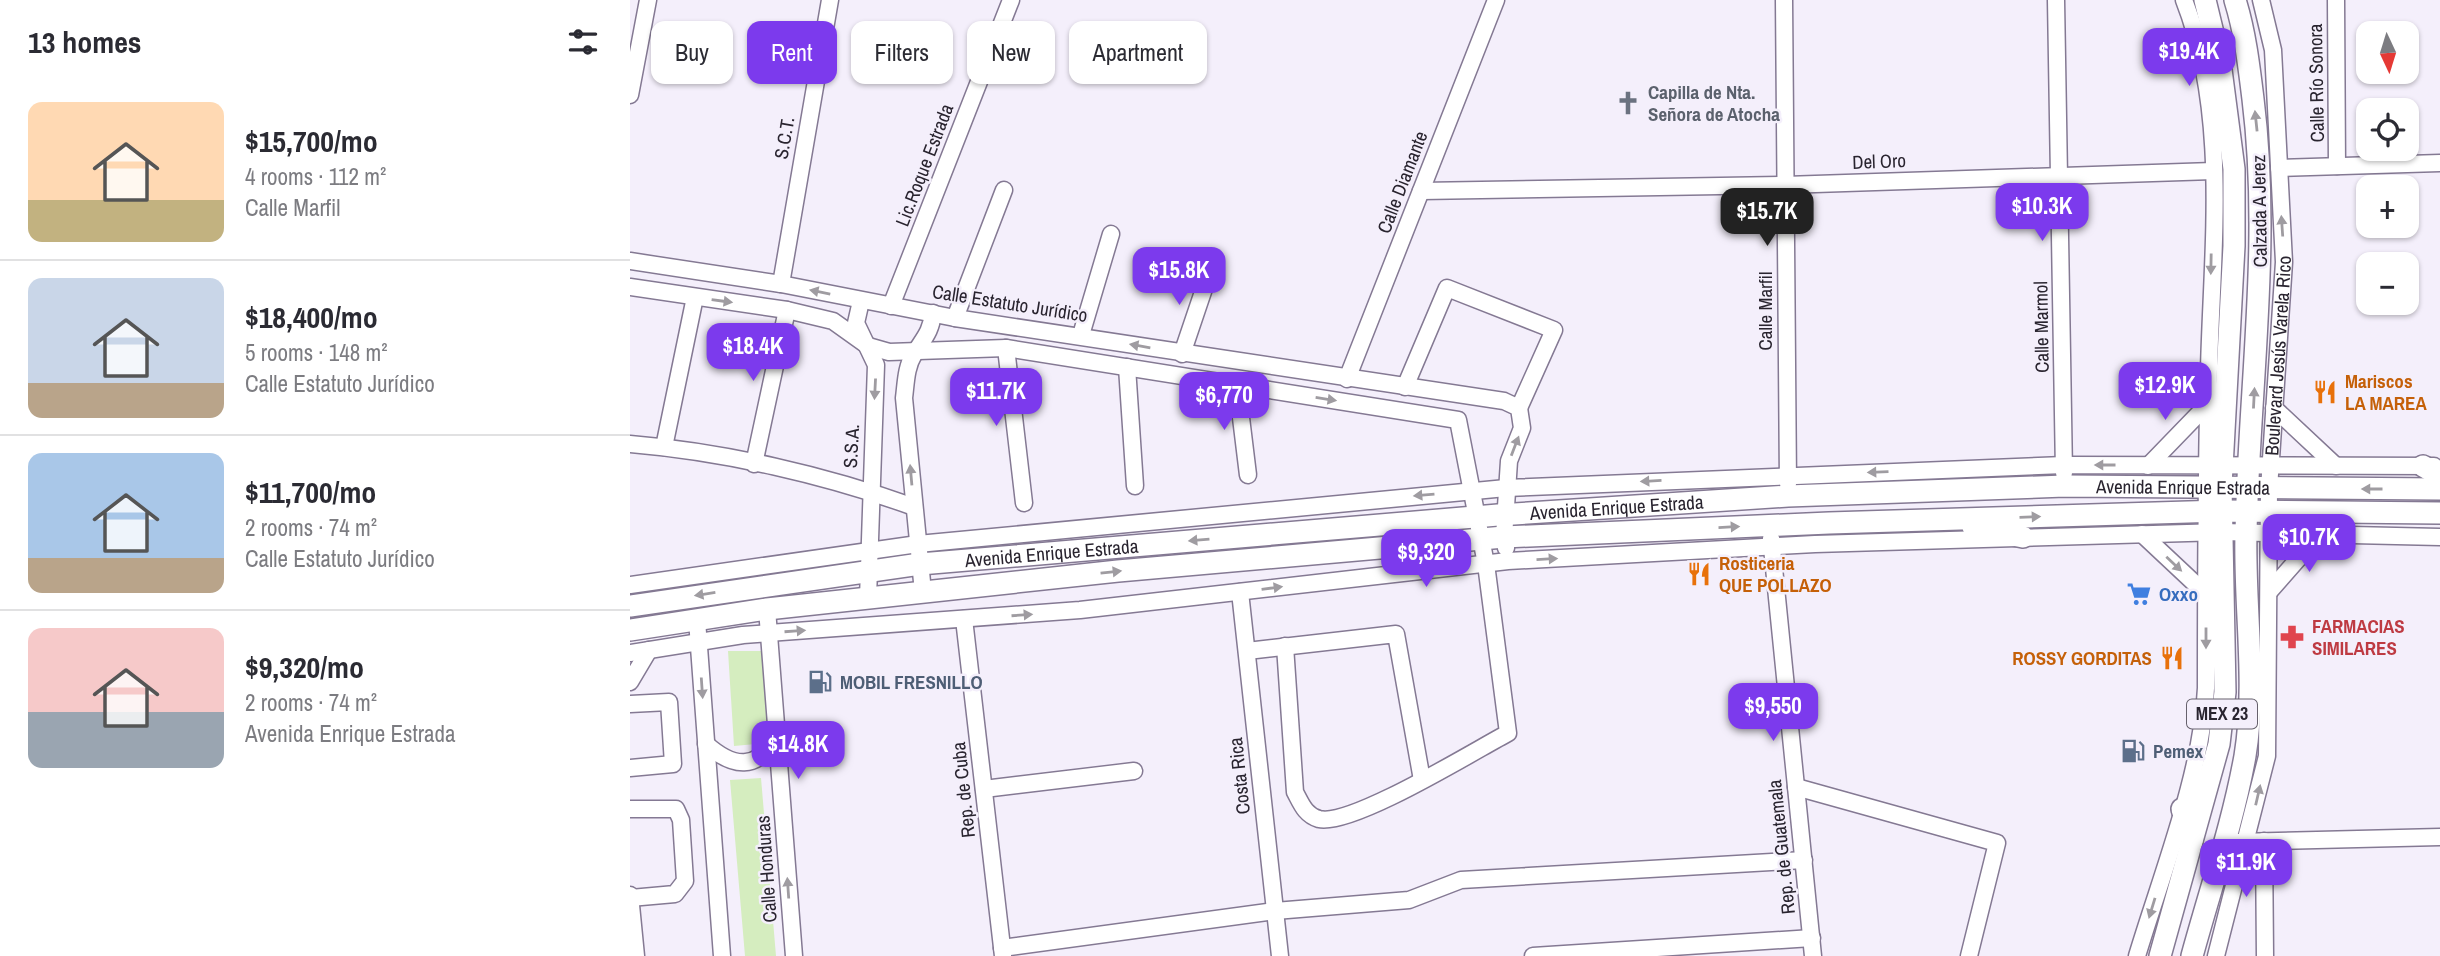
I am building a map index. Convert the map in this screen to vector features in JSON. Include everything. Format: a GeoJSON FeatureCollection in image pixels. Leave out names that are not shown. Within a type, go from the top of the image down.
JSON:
{"type":"FeatureCollection","features":[{"type":"Feature","properties":{"kind":"main road","name":"Calzada A Jerez"},"geometry":{"type":"LineString","coordinates":[[2205,0],[2220,62],[2234,169],[2234,246],[2214,476]]}},
{"type":"Feature","properties":{"kind":"main road","name":"Calzada A Jerez"},"geometry":{"type":"LineString","coordinates":[[2235,0],[2248,60],[2260,171],[2260,466]]}},
{"type":"Feature","properties":{"kind":"main road","name":"Boulevard Jesús Varela Rico"},"geometry":{"type":"LineString","coordinates":[[2192,956],[2245,755],[2249,712],[2247,512],[2259,489],[2260,466]]}},
{"type":"Feature","properties":{"kind":"main road","name":"Avenida Enrique Estrada"},"geometry":{"type":"LineString","coordinates":[[630,606],[869,559],[1624,507],[1788,485],[2064,476],[2214,476],[2259,489],[2440,489]]}},
{"type":"Feature","properties":{"kind":"main road","name":"MEX 23"},"geometry":{"type":"LineString","coordinates":[[2160,956],[2219,744],[2225,692],[2214,522],[2214,476]]}},
{"type":"Feature","properties":{"kind":"main road","name":"Avenida Enrique Estrada"},"geometry":{"type":"LineString","coordinates":[[630,631],[767,609],[1118,571],[1504,537],[1770,536],[1941,519],[2214,522],[2247,512],[2440,513]]}},
{"type":"Feature","properties":{"kind":"main road"},"geometry":{"type":"LineString","coordinates":[[1941,519],[2023,537]]}},
{"type":"Feature","properties":{"kind":"main road"},"geometry":{"type":"LineString","coordinates":[[2182,808],[2192,841]]}},
{"type":"Feature","properties":{"kind":"street"},"geometry":{"type":"LineString","coordinates":[[630,95],[648,0]]}},
{"type":"Feature","properties":{"kind":"street","name":"S.C.T."},"geometry":{"type":"LineString","coordinates":[[781,284],[830,0]]}},
{"type":"Feature","properties":{"kind":"street","name":"Lic.Roque Estrada"},"geometry":{"type":"LineString","coordinates":[[891,306],[1011,0]]}},
{"type":"Feature","properties":{"kind":"street","name":"Calle Diamante"},"geometry":{"type":"LineString","coordinates":[[1347,379],[1496,0]]}},
{"type":"Feature","properties":{"kind":"street","name":"Calle Marfil"},"geometry":{"type":"LineString","coordinates":[[1784,0],[1788,485]]}},
{"type":"Feature","properties":{"kind":"street","name":"Calle Marmol"},"geometry":{"type":"LineString","coordinates":[[2056,0],[2064,476]]}},
{"type":"Feature","properties":{"kind":"street"},"geometry":{"type":"LineString","coordinates":[[2184,0],[2207,83],[2213,171],[2208,404],[2214,476]]}},
{"type":"Feature","properties":{"kind":"street","name":"Boulevard Jesús Varela Rico"},"geometry":{"type":"LineString","coordinates":[[2260,466],[2274,408],[2284,262],[2273,50],[2261,0]]}},
{"type":"Feature","properties":{"kind":"street","name":"Calle Río Sonora"},"geometry":{"type":"LineString","coordinates":[[2336,0],[2337,166]]}},
{"type":"Feature","properties":{"kind":"street"},"geometry":{"type":"LineString","coordinates":[[2279,168],[2440,163]]}},
{"type":"Feature","properties":{"kind":"street","name":"Del Oro"},"geometry":{"type":"LineString","coordinates":[[1421,191],[1785,186],[2059,174],[2213,171]]}},
{"type":"Feature","properties":{"kind":"street"},"geometry":{"type":"LineString","coordinates":[[955,318],[1004,190]]}},
{"type":"Feature","properties":{"kind":"street"},"geometry":{"type":"LineString","coordinates":[[1081,335],[1111,234]]}},
{"type":"Feature","properties":{"kind":"street","name":"Calle Estatuto Jurídico"},"geometry":{"type":"LineString","coordinates":[[630,261],[781,284],[955,318],[1504,401],[1520,408]]}},
{"type":"Feature","properties":{"kind":"street"},"geometry":{"type":"LineString","coordinates":[[1182,354],[1210,271]]}},
{"type":"Feature","properties":{"kind":"street"},"geometry":{"type":"LineString","coordinates":[[630,287],[787,310],[834,321],[868,346],[888,352],[1006,348],[1458,421]]}},
{"type":"Feature","properties":{"kind":"street"},"geometry":{"type":"LineString","coordinates":[[1405,387],[1447,288],[1554,330],[1520,408],[1522,428],[1509,461],[1504,537],[1508,561]]}},
{"type":"Feature","properties":{"kind":"street"},"geometry":{"type":"LineString","coordinates":[[664,447],[695,297]]}},
{"type":"Feature","properties":{"kind":"street","name":"S.S.A."},"geometry":{"type":"LineString","coordinates":[[861,301],[856,323],[876,365],[868,598]]}},
{"type":"Feature","properties":{"kind":"street"},"geometry":{"type":"LineString","coordinates":[[754,464],[787,310]]}},
{"type":"Feature","properties":{"kind":"street"},"geometry":{"type":"LineString","coordinates":[[923,592],[904,398],[907,371],[915,353],[928,338],[933,313]]}},
{"type":"Feature","properties":{"kind":"street"},"geometry":{"type":"LineString","coordinates":[[1006,348],[1024,503]]}},
{"type":"Feature","properties":{"kind":"street"},"geometry":{"type":"LineString","coordinates":[[1127,367],[1135,486]]}},
{"type":"Feature","properties":{"kind":"street"},"geometry":{"type":"LineString","coordinates":[[1237,385],[1248,475]]}},
{"type":"Feature","properties":{"kind":"street"},"geometry":{"type":"LineString","coordinates":[[1285,646],[1296,792],[1306,813],[1320,819],[1339,819],[1422,780],[1508,733],[1486,564],[1458,421],[1465,396]]}},
{"type":"Feature","properties":{"kind":"street"},"geometry":{"type":"LineString","coordinates":[[2148,466],[2208,404]]}},
{"type":"Feature","properties":{"kind":"street"},"geometry":{"type":"LineString","coordinates":[[2274,408],[2336,466]]}},
{"type":"Feature","properties":{"kind":"street"},"geometry":{"type":"LineString","coordinates":[[630,444],[664,447],[754,464],[870,491],[914,507]]}},
{"type":"Feature","properties":{"kind":"street"},"geometry":{"type":"LineString","coordinates":[[2064,476],[2148,466],[2214,476],[2260,466],[2434,469]]}},
{"type":"Feature","properties":{"kind":"street"},"geometry":{"type":"LineString","coordinates":[[919,554],[1506,488],[1623,482],[1788,485]]}},
{"type":"Feature","properties":{"kind":"street"},"geometry":{"type":"LineString","coordinates":[[1623,482],[1624,507]]}},
{"type":"Feature","properties":{"kind":"street","name":"Boulevard Jesús Varela Rico"},"geometry":{"type":"LineString","coordinates":[[2216,956],[2267,756],[2270,512],[2259,489]]}},
{"type":"Feature","properties":{"kind":"street"},"geometry":{"type":"LineString","coordinates":[[2137,956],[2182,808],[2204,715],[2206,594],[2214,522]]}},
{"type":"Feature","properties":{"kind":"street"},"geometry":{"type":"LineString","coordinates":[[630,653],[768,633],[1080,610],[1508,561],[1770,536],[2023,537],[2142,534],[2214,522],[2246,534],[2440,537]]}},
{"type":"Feature","properties":{"kind":"street"},"geometry":{"type":"LineString","coordinates":[[2142,534],[2206,594]]}},
{"type":"Feature","properties":{"kind":"street"},"geometry":{"type":"LineString","coordinates":[[2269,592],[2298,559],[2329,535]]}},
{"type":"Feature","properties":{"kind":"street","name":"Rep. de Guatemala"},"geometry":{"type":"LineString","coordinates":[[1770,536],[1813,956]]}},
{"type":"Feature","properties":{"kind":"street"},"geometry":{"type":"LineString","coordinates":[[630,585],[869,559]]}},
{"type":"Feature","properties":{"kind":"street","name":"Costa Rica"},"geometry":{"type":"LineString","coordinates":[[1240,592],[1280,956]]}},
{"type":"Feature","properties":{"kind":"street","name":"Calle Honduras"},"geometry":{"type":"LineString","coordinates":[[767,609],[794,956]]}},
{"type":"Feature","properties":{"kind":"street","name":"Rep. de Cuba"},"geometry":{"type":"LineString","coordinates":[[964,619],[1002,952]]}},
{"type":"Feature","properties":{"kind":"street"},"geometry":{"type":"LineString","coordinates":[[697,620],[722,956]]}},
{"type":"Feature","properties":{"kind":"street"},"geometry":{"type":"LineString","coordinates":[[1247,651],[1396,634],[1422,780]]}},
{"type":"Feature","properties":{"kind":"street"},"geometry":{"type":"LineString","coordinates":[[630,682],[649,650]]}},
{"type":"Feature","properties":{"kind":"street"},"geometry":{"type":"LineString","coordinates":[[630,704],[669,702],[673,764],[630,768]]}},
{"type":"Feature","properties":{"kind":"street"},"geometry":{"type":"LineString","coordinates":[[706,744],[720,756],[735,763],[752,761],[767,753],[776,737]]}},
{"type":"Feature","properties":{"kind":"street"},"geometry":{"type":"LineString","coordinates":[[984,789],[1134,771]]}},
{"type":"Feature","properties":{"kind":"street"},"geometry":{"type":"LineString","coordinates":[[1796,788],[1997,843],[1969,956]]}},
{"type":"Feature","properties":{"kind":"street"},"geometry":{"type":"LineString","coordinates":[[630,808],[676,809],[681,820],[685,881],[675,894],[630,897],[636,956]]}},
{"type":"Feature","properties":{"kind":"street"},"geometry":{"type":"LineString","coordinates":[[2224,842],[2440,837]]}},
{"type":"Feature","properties":{"kind":"street"},"geometry":{"type":"LineString","coordinates":[[2264,841],[2265,956]]}},
{"type":"Feature","properties":{"kind":"street"},"geometry":{"type":"LineString","coordinates":[[1002,952],[1275,911],[1409,900],[1461,880],[1804,860]]}},
{"type":"Feature","properties":{"kind":"street"},"geometry":{"type":"LineString","coordinates":[[1533,956],[1812,938]]}},
{"type":"Feature","properties":{"kind":"green space"},"geometry":{"type":"Polygon","coordinates":[[[728,651],[762,651],[768,743],[734,746],[728,651]]]}},
{"type":"Feature","properties":{"kind":"green space"},"geometry":{"type":"Polygon","coordinates":[[[761,778],[776,956],[745,956],[730,780],[761,778]]]}},
{"type":"Feature","properties":{"kind":"place","name":"Capilla de Nta. Señora de Atocha"},"geometry":{"type":"Point","coordinates":[1628,103]}},
{"type":"Feature","properties":{"kind":"place","name":"Mariscos LA MAREA"},"geometry":{"type":"Point","coordinates":[2325,392]}},
{"type":"Feature","properties":{"kind":"place","name":"Rosticeria QUE POLLAZO"},"geometry":{"type":"Point","coordinates":[1699,574]}},
{"type":"Feature","properties":{"kind":"place","name":"Oxxo"},"geometry":{"type":"Point","coordinates":[2139,594]}},
{"type":"Feature","properties":{"kind":"place","name":"FARMACIAS SIMILARES"},"geometry":{"type":"Point","coordinates":[2292,637]}},
{"type":"Feature","properties":{"kind":"place","name":"ROSSY GORDITAS"},"geometry":{"type":"Point","coordinates":[2172,658]}},
{"type":"Feature","properties":{"kind":"place","name":"MOBIL FRESNILLO"},"geometry":{"type":"Point","coordinates":[820,682]}},
{"type":"Feature","properties":{"kind":"place","name":"Pemex"},"geometry":{"type":"Point","coordinates":[2133,751]}}]}
